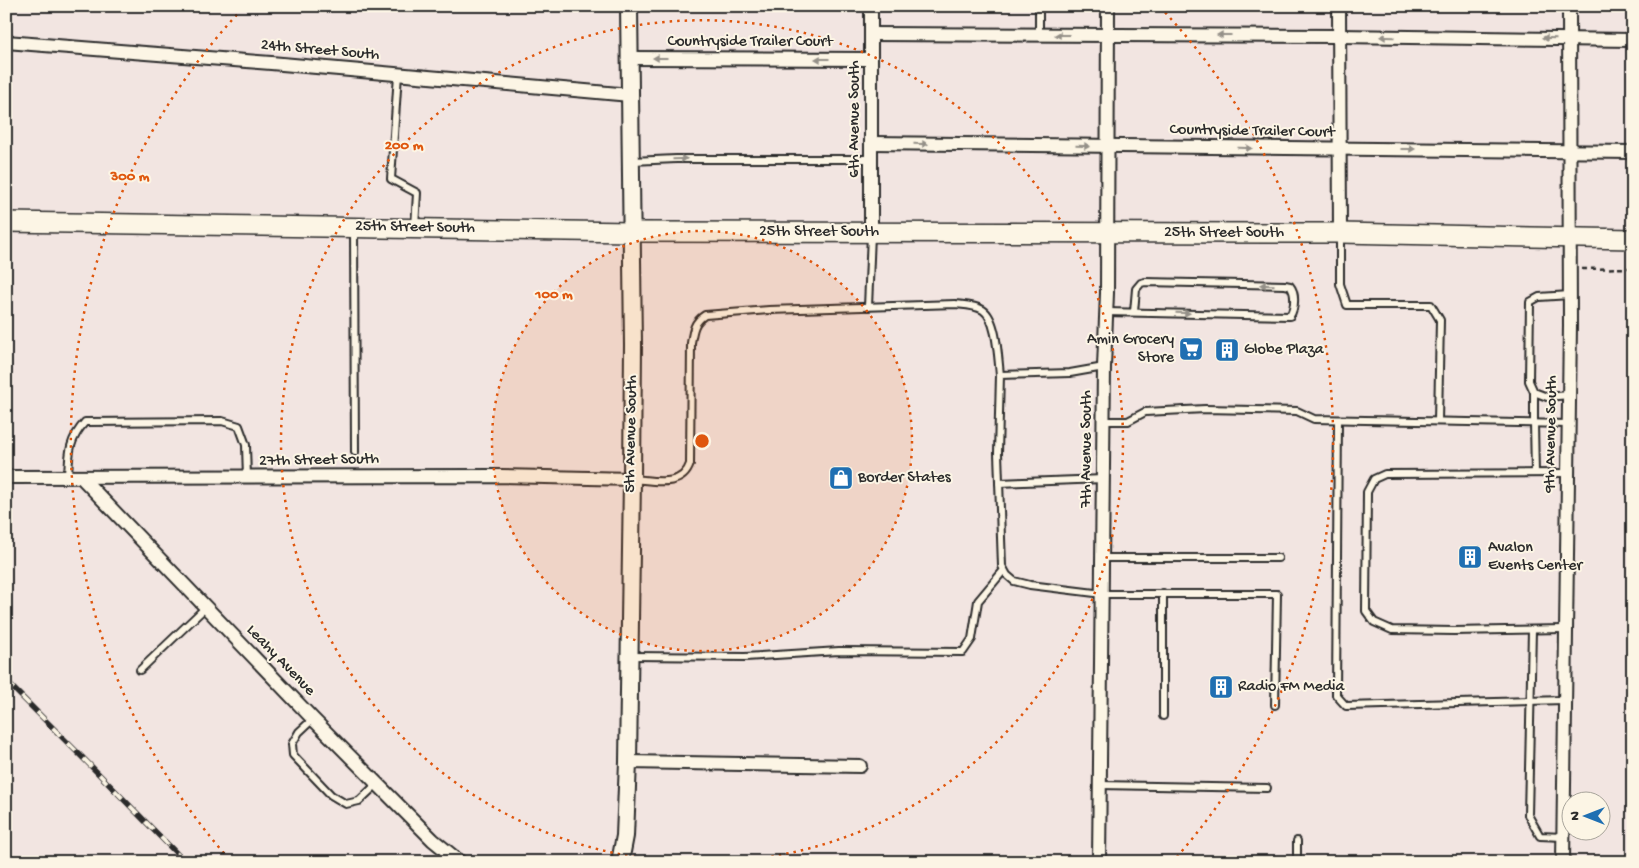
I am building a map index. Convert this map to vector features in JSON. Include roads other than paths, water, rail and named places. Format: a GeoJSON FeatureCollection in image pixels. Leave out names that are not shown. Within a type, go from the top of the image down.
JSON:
{"type":"FeatureCollection","features":[{"type":"Feature","properties":{"kind":"main road","name":"25th Street South"},"geometry":{"type":"LineString","coordinates":[[6,222],[632,232],[1340,233],[1633,239]]}},
{"type":"Feature","properties":{"kind":"street","name":"5th Avenue South"},"geometry":{"type":"LineString","coordinates":[[620,862],[626,836],[632,479],[633,345],[628,6]]}},
{"type":"Feature","properties":{"kind":"street","name":"6th Avenue South"},"geometry":{"type":"LineString","coordinates":[[871,6],[871,232]]}},
{"type":"Feature","properties":{"kind":"street","name":"7th Avenue South"},"geometry":{"type":"LineString","coordinates":[[1099,862],[1108,6]]}},
{"type":"Feature","properties":{"kind":"street"},"geometry":{"type":"LineString","coordinates":[[1339,6],[1340,233]]}},
{"type":"Feature","properties":{"kind":"street","name":"9th Avenue South"},"geometry":{"type":"LineString","coordinates":[[1563,790],[1569,424],[1569,6]]}},
{"type":"Feature","properties":{"kind":"street"},"geometry":{"type":"LineString","coordinates":[[871,34],[1339,36],[1633,40]]}},
{"type":"Feature","properties":{"kind":"street","name":"24th Street South"},"geometry":{"type":"LineString","coordinates":[[6,42],[630,95]]}},
{"type":"Feature","properties":{"kind":"street","name":"Countryside Trailer Court"},"geometry":{"type":"LineString","coordinates":[[629,58],[871,60]]}},
{"type":"Feature","properties":{"kind":"street","name":"Countryside Trailer Court"},"geometry":{"type":"LineString","coordinates":[[872,143],[1633,152]]}},
{"type":"Feature","properties":{"kind":"street","name":"27th Street South"},"geometry":{"type":"LineString","coordinates":[[6,478],[463,476],[632,479]]}},
{"type":"Feature","properties":{"kind":"street","name":"Leahy Avenue"},"geometry":{"type":"LineString","coordinates":[[82,478],[313,719],[433,840],[460,862]]}},
{"type":"Feature","properties":{"kind":"street"},"geometry":{"type":"LineString","coordinates":[[628,762],[860,766]]}},
{"type":"Feature","properties":{"kind":"street","name":"9th Avenue South"},"geometry":{"type":"LineString","coordinates":[[1562,840],[1562,862]]}},
{"type":"Feature","properties":{"kind":"lane"},"geometry":{"type":"LineString","coordinates":[[1038,6],[1038,34]]}},
{"type":"Feature","properties":{"kind":"lane"},"geometry":{"type":"LineString","coordinates":[[398,74],[391,179],[416,193],[415,228]]}},
{"type":"Feature","properties":{"kind":"lane"},"geometry":{"type":"LineString","coordinates":[[631,161],[676,159],[871,159]]}},
{"type":"Feature","properties":{"kind":"lane"},"geometry":{"type":"LineString","coordinates":[[354,227],[355,452]]}},
{"type":"Feature","properties":{"kind":"lane"},"geometry":{"type":"LineString","coordinates":[[868,307],[871,232]]}},
{"type":"Feature","properties":{"kind":"lane"},"geometry":{"type":"LineString","coordinates":[[1340,233],[1340,284],[1347,305],[1431,305],[1440,320],[1438,421]]}},
{"type":"Feature","properties":{"kind":"lane"},"geometry":{"type":"LineString","coordinates":[[1106,312],[1290,316],[1293,311],[1294,290],[1290,286],[1285,285],[1146,282],[1141,283],[1136,289],[1134,312]]}},
{"type":"Feature","properties":{"kind":"lane"},"geometry":{"type":"LineString","coordinates":[[1535,473],[1534,392],[1529,381],[1530,302],[1539,297],[1570,295]]}},
{"type":"Feature","properties":{"kind":"lane"},"geometry":{"type":"LineString","coordinates":[[632,479],[677,480],[685,475],[688,470],[690,464],[691,344],[694,326],[699,319],[706,315],[717,313],[955,304],[973,306],[984,311],[993,324],[1000,375],[999,483],[1002,566],[1007,575],[1014,581],[1030,585],[1103,594],[1277,594],[1275,705]]}},
{"type":"Feature","properties":{"kind":"lane"},"geometry":{"type":"LineString","coordinates":[[1000,375],[1070,373],[1104,366]]}},
{"type":"Feature","properties":{"kind":"lane"},"geometry":{"type":"LineString","coordinates":[[1534,392],[1547,397],[1569,395]]}},
{"type":"Feature","properties":{"kind":"lane"},"geometry":{"type":"LineString","coordinates":[[1104,421],[1128,421],[1144,412],[1205,409],[1297,411],[1314,419],[1338,420],[1569,424]]}},
{"type":"Feature","properties":{"kind":"lane"},"geometry":{"type":"LineString","coordinates":[[1338,420],[1336,695],[1346,706],[1564,700]]}},
{"type":"Feature","properties":{"kind":"lane"},"geometry":{"type":"LineString","coordinates":[[68,478],[69,447],[76,431],[85,422],[222,421],[238,426],[246,446],[247,478]]}},
{"type":"Feature","properties":{"kind":"lane"},"geometry":{"type":"LineString","coordinates":[[1565,629],[1392,630],[1374,622],[1366,611],[1367,492],[1374,479],[1385,474],[1568,473]]}},
{"type":"Feature","properties":{"kind":"lane"},"geometry":{"type":"LineString","coordinates":[[999,483],[1104,479]]}},
{"type":"Feature","properties":{"kind":"lane"},"geometry":{"type":"LineString","coordinates":[[1103,558],[1278,558]]}},
{"type":"Feature","properties":{"kind":"lane"},"geometry":{"type":"LineString","coordinates":[[630,656],[745,657],[840,651],[963,652],[972,640],[978,601],[1004,570]]}},
{"type":"Feature","properties":{"kind":"lane"},"geometry":{"type":"LineString","coordinates":[[1163,593],[1163,716]]}},
{"type":"Feature","properties":{"kind":"lane"},"geometry":{"type":"LineString","coordinates":[[140,670],[206,607]]}},
{"type":"Feature","properties":{"kind":"lane"},"geometry":{"type":"LineString","coordinates":[[1532,630],[1528,815],[1540,836],[1562,837]]}},
{"type":"Feature","properties":{"kind":"lane"},"geometry":{"type":"LineString","coordinates":[[313,719],[299,732],[292,744],[293,755],[331,795],[346,804],[360,800],[378,784]]}},
{"type":"Feature","properties":{"kind":"lane"},"geometry":{"type":"LineString","coordinates":[[1099,785],[1267,788]]}},
{"type":"Feature","properties":{"kind":"lane"},"geometry":{"type":"LineString","coordinates":[[1297,841],[1297,862]]}},
{"type":"Feature","properties":{"kind":"lane"},"geometry":{"type":"LineString","coordinates":[[438,862],[447,851]]}},
{"type":"Feature","properties":{"kind":"railway"},"geometry":{"type":"LineString","coordinates":[[6,681],[185,862]]}},
{"type":"Feature","properties":{"kind":"place","name":"Amin Grocery Store"},"geometry":{"type":"Point","coordinates":[1191,349]}},
{"type":"Feature","properties":{"kind":"place","name":"Globe Plaza"},"geometry":{"type":"Point","coordinates":[1227,350]}},
{"type":"Feature","properties":{"kind":"place","name":"Border States"},"geometry":{"type":"Point","coordinates":[841,478]}},
{"type":"Feature","properties":{"kind":"place","name":"Avalon Events Center"},"geometry":{"type":"Point","coordinates":[1470,557]}},
{"type":"Feature","properties":{"kind":"place","name":"Radio FM Media"},"geometry":{"type":"Point","coordinates":[1221,687]}}]}
